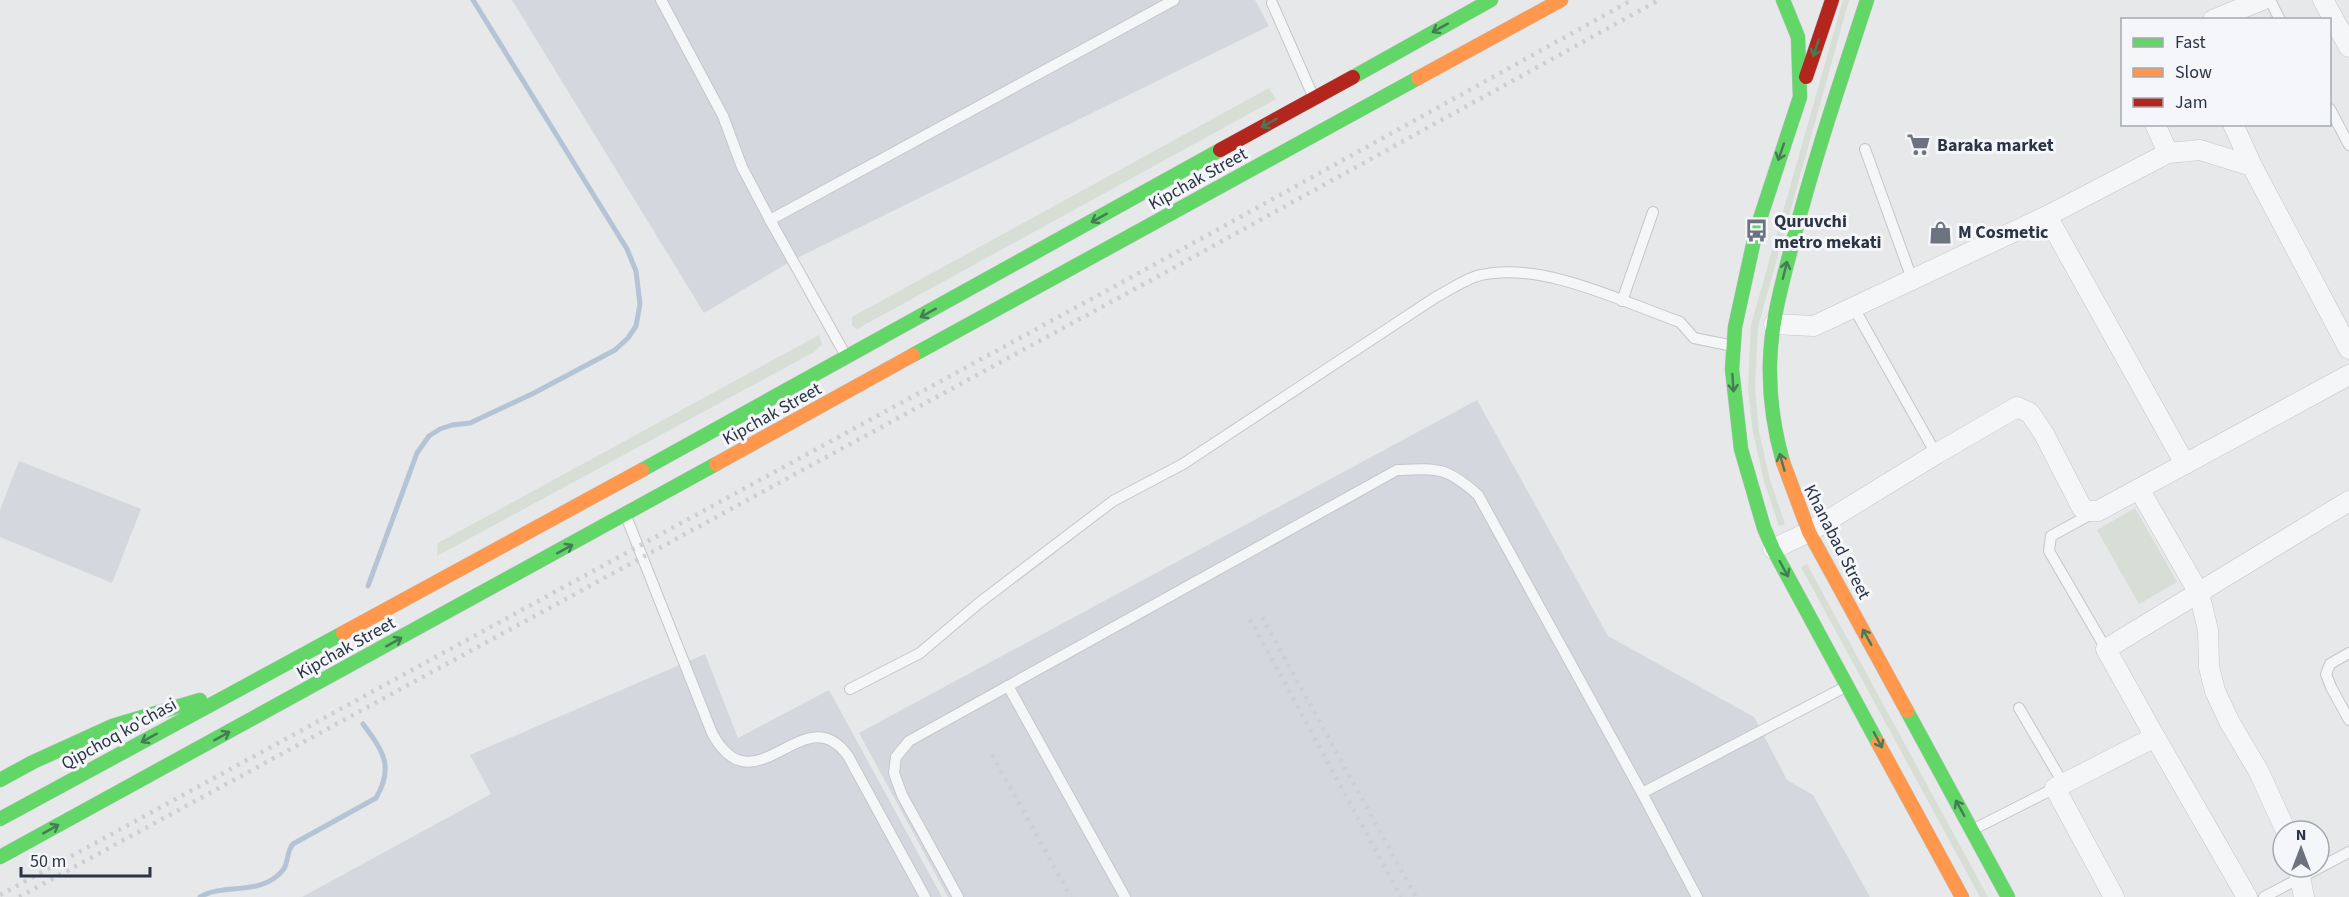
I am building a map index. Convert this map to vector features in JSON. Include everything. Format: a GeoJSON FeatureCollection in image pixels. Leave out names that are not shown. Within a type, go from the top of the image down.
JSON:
{"type":"FeatureCollection","features":[{"type":"Feature","properties":{"kind":"main road","name":"Kipchak Street"},"geometry":{"type":"LineString","coordinates":[[256,680],[626,515],[855,371],[1314,98],[1491,0]]}},
{"type":"Feature","properties":{"kind":"main road","name":"Kipchak Street"},"geometry":{"type":"LineString","coordinates":[[0,857],[441,598],[855,371],[1561,0]]}},
{"type":"Feature","properties":{"kind":"main road"},"geometry":{"type":"LineString","coordinates":[[1783,0],[1798,37],[1800,97]]}},
{"type":"Feature","properties":{"kind":"main road"},"geometry":{"type":"LineString","coordinates":[[1832,0],[1756,231],[1735,327],[1734,397],[1741,449],[1754,497],[1773,549],[1962,897]]}},
{"type":"Feature","properties":{"kind":"main road","name":"Khanabad Street"},"geometry":{"type":"LineString","coordinates":[[1867,0],[1799,215],[1779,296],[1769,376],[1772,415],[1780,459],[1792,496],[1809,532],[2008,897]]}},
{"type":"Feature","properties":{"kind":"main road"},"geometry":{"type":"LineString","coordinates":[[0,780],[33,762],[112,726],[178,708],[256,680]]}},
{"type":"Feature","properties":{"kind":"main road","name":"Qipchoq ko'chasi"},"geometry":{"type":"LineString","coordinates":[[0,819],[256,680]]}},
{"type":"Feature","properties":{"kind":"street"},"geometry":{"type":"LineString","coordinates":[[2217,18],[2262,0]]}},
{"type":"Feature","properties":{"kind":"street"},"geometry":{"type":"LineString","coordinates":[[2323,0],[2349,47]]}},
{"type":"Feature","properties":{"kind":"street"},"geometry":{"type":"LineString","coordinates":[[2156,126],[2168,153]]}},
{"type":"Feature","properties":{"kind":"street"},"geometry":{"type":"LineString","coordinates":[[2234,126],[2252,166],[2349,349]]}},
{"type":"Feature","properties":{"kind":"street"},"geometry":{"type":"LineString","coordinates":[[1774,324],[1814,326],[2047,216],[2168,153],[2200,150],[2252,166]]}},
{"type":"Feature","properties":{"kind":"street"},"geometry":{"type":"LineString","coordinates":[[2047,216],[2185,464]]}},
{"type":"Feature","properties":{"kind":"street"},"geometry":{"type":"LineString","coordinates":[[1773,549],[1809,532],[2017,407],[2030,413],[2044,434],[2082,508],[2098,511],[2349,375]]}},
{"type":"Feature","properties":{"kind":"street"},"geometry":{"type":"LineString","coordinates":[[2139,489],[2199,593],[2208,630],[2209,667],[2215,691],[2229,721],[2259,772],[2281,819]]}},
{"type":"Feature","properties":{"kind":"street"},"geometry":{"type":"LineString","coordinates":[[2247,897],[2106,649],[2349,501]]}},
{"type":"Feature","properties":{"kind":"street"},"geometry":{"type":"LineString","coordinates":[[2114,897],[2059,785],[2155,737]]}},
{"type":"Feature","properties":{"kind":"street"},"geometry":{"type":"LineString","coordinates":[[2300,879],[2304,897]]}},
{"type":"Feature","properties":{"kind":"lane"},"geometry":{"type":"LineString","coordinates":[[661,0],[723,116],[742,167],[855,371]]}},
{"type":"Feature","properties":{"kind":"lane"},"geometry":{"type":"LineString","coordinates":[[770,220],[1174,0]]}},
{"type":"Feature","properties":{"kind":"lane"},"geometry":{"type":"LineString","coordinates":[[2270,0],[2279,18]]}},
{"type":"Feature","properties":{"kind":"lane"},"geometry":{"type":"LineString","coordinates":[[1272,3],[1314,98]]}},
{"type":"Feature","properties":{"kind":"lane"},"geometry":{"type":"LineString","coordinates":[[2331,111],[2349,145]]}},
{"type":"Feature","properties":{"kind":"lane"},"geometry":{"type":"LineString","coordinates":[[1865,148],[1912,279]]}},
{"type":"Feature","properties":{"kind":"lane"},"geometry":{"type":"LineString","coordinates":[[1622,301],[1653,212]]}},
{"type":"Feature","properties":{"kind":"lane"},"geometry":{"type":"LineString","coordinates":[[850,689],[920,653],[979,603],[1113,501],[1183,464],[1436,297],[1480,275],[1515,271],[1551,276],[1680,322],[1694,338],[1733,346]]}},
{"type":"Feature","properties":{"kind":"lane"},"geometry":{"type":"LineString","coordinates":[[1854,308],[1936,454]]}},
{"type":"Feature","properties":{"kind":"lane"},"geometry":{"type":"LineString","coordinates":[[958,897],[902,795],[894,773],[896,757],[909,741],[1397,470],[1434,468],[1458,478],[1478,495],[1697,897]]}},
{"type":"Feature","properties":{"kind":"lane"},"geometry":{"type":"LineString","coordinates":[[2098,511],[2051,536],[2049,551],[2106,649]]}},
{"type":"Feature","properties":{"kind":"lane"},"geometry":{"type":"LineString","coordinates":[[626,515],[712,733],[722,749],[737,759],[753,762],[771,757],[806,738],[819,737],[839,746],[848,756],[925,897]]}},
{"type":"Feature","properties":{"kind":"lane"},"geometry":{"type":"LineString","coordinates":[[2349,653],[2330,664],[2326,674],[2349,720]]}},
{"type":"Feature","properties":{"kind":"lane"},"geometry":{"type":"LineString","coordinates":[[1642,793],[1848,685]]}},
{"type":"Feature","properties":{"kind":"lane"},"geometry":{"type":"LineString","coordinates":[[1008,686],[1125,897]]}},
{"type":"Feature","properties":{"kind":"lane"},"geometry":{"type":"LineString","coordinates":[[1972,830],[2059,785],[2019,708]]}},
{"type":"Feature","properties":{"kind":"lane"},"geometry":{"type":"LineString","coordinates":[[2331,859],[2349,852]]}},
{"type":"Feature","properties":{"kind":"lane"},"geometry":{"type":"LineString","coordinates":[[2264,897],[2289,879]]}},
{"type":"Feature","properties":{"kind":"shaded area"},"geometry":{"type":"Polygon","coordinates":[[[512,0],[1255,0],[1269,26],[793,260],[704,313],[512,0]]]}},
{"type":"Feature","properties":{"kind":"shaded area"},"geometry":{"type":"Polygon","coordinates":[[[1843,0],[1849,0],[1758,327],[1755,387],[1759,432],[1770,480],[1785,524],[1779,526],[1764,481],[1753,432],[1748,389],[1751,325],[1843,0]]]}},
{"type":"Feature","properties":{"kind":"shaded area"},"geometry":{"type":"Polygon","coordinates":[[[1269,88],[1276,99],[857,329],[852,326],[852,317],[1269,88]]]}},
{"type":"Feature","properties":{"kind":"shaded area"},"geometry":{"type":"Polygon","coordinates":[[[819,335],[822,344],[814,352],[437,556],[438,543],[819,335]]]}},
{"type":"Feature","properties":{"kind":"shaded area"},"geometry":{"type":"Polygon","coordinates":[[[1477,400],[1608,636],[1754,717],[1787,780],[1813,795],[1870,897],[948,897],[859,733],[1477,400]]]}},
{"type":"Feature","properties":{"kind":"shaded area"},"geometry":{"type":"Polygon","coordinates":[[[19,461],[141,509],[112,583],[0,537],[0,510],[19,461]]]}},
{"type":"Feature","properties":{"kind":"shaded area"},"geometry":{"type":"Polygon","coordinates":[[[2135,508],[2177,582],[2139,604],[2097,530],[2135,508]]]}},
{"type":"Feature","properties":{"kind":"shaded area"},"geometry":{"type":"Polygon","coordinates":[[[1807,564],[1988,897],[1980,897],[1801,567],[1807,564]]]}},
{"type":"Feature","properties":{"kind":"shaded area"},"geometry":{"type":"Polygon","coordinates":[[[705,654],[738,738],[829,690],[942,897],[302,897],[491,794],[470,755],[705,654]]]}},
{"type":"Feature","properties":{"kind":"waterway"},"geometry":{"type":"LineString","coordinates":[[368,586],[417,453],[429,436],[452,425],[470,423],[534,393],[615,350],[628,338],[636,326],[640,304],[636,271],[627,249],[473,0]]}},
{"type":"Feature","properties":{"kind":"waterway"},"geometry":{"type":"LineString","coordinates":[[200,897],[221,890],[264,884],[283,870],[293,844],[376,798],[385,777],[384,759],[376,742],[363,724]]}},
{"type":"Feature","properties":{"kind":"railway"},"geometry":{"type":"LineString","coordinates":[[0,895],[1159,262],[1632,0]]}},
{"type":"Feature","properties":{"kind":"railway"},"geometry":{"type":"LineString","coordinates":[[19,897],[1166,272],[1659,0]]}},
{"type":"Feature","properties":{"kind":"railway"},"geometry":{"type":"LineString","coordinates":[[1262,617],[1416,897]]}},
{"type":"Feature","properties":{"kind":"railway"},"geometry":{"type":"LineString","coordinates":[[1250,619],[1401,897]]}},
{"type":"Feature","properties":{"kind":"railway"},"geometry":{"type":"LineString","coordinates":[[992,755],[1071,897]]}},
{"type":"Feature","properties":{"kind":"traffic: fast"},"geometry":{"type":"LineString","coordinates":[[1353,77],[1491,0]]}},
{"type":"Feature","properties":{"kind":"traffic: fast"},"geometry":{"type":"LineString","coordinates":[[1783,0],[1798,37],[1800,97],[1756,231],[1735,327],[1732,369],[1741,449],[1764,528],[1773,549],[1878,743]]}},
{"type":"Feature","properties":{"kind":"traffic: fast"},"geometry":{"type":"LineString","coordinates":[[1783,462],[1770,387],[1771,347],[1775,316],[1810,180],[1867,0]]}},
{"type":"Feature","properties":{"kind":"traffic: fast"},"geometry":{"type":"LineString","coordinates":[[913,355],[1418,78]]}},
{"type":"Feature","properties":{"kind":"traffic: fast"},"geometry":{"type":"LineString","coordinates":[[642,470],[1220,150]]}},
{"type":"Feature","properties":{"kind":"traffic: fast"},"geometry":{"type":"LineString","coordinates":[[0,857],[716,464]]}},
{"type":"Feature","properties":{"kind":"traffic: fast"},"geometry":{"type":"LineString","coordinates":[[0,819],[343,633]]}},
{"type":"Feature","properties":{"kind":"traffic: fast"},"geometry":{"type":"LineString","coordinates":[[0,780],[33,762],[112,726],[200,700]]}},
{"type":"Feature","properties":{"kind":"traffic: fast"},"geometry":{"type":"LineString","coordinates":[[1907,711],[2008,897]]}},
{"type":"Feature","properties":{"kind":"traffic: slow"},"geometry":{"type":"LineString","coordinates":[[1418,78],[1561,0]]}},
{"type":"Feature","properties":{"kind":"traffic: slow"},"geometry":{"type":"LineString","coordinates":[[716,464],[913,355]]}},
{"type":"Feature","properties":{"kind":"traffic: slow"},"geometry":{"type":"LineString","coordinates":[[1783,462],[1809,532],[1907,711]]}},
{"type":"Feature","properties":{"kind":"traffic: slow"},"geometry":{"type":"LineString","coordinates":[[343,633],[642,470]]}},
{"type":"Feature","properties":{"kind":"traffic: slow"},"geometry":{"type":"LineString","coordinates":[[1878,743],[1962,897]]}},
{"type":"Feature","properties":{"kind":"traffic: jam"},"geometry":{"type":"LineString","coordinates":[[1806,77],[1832,0]]}},
{"type":"Feature","properties":{"kind":"traffic: jam"},"geometry":{"type":"LineString","coordinates":[[1220,150],[1353,77]]}},
{"type":"Feature","properties":{"kind":"place","name":"Baraka market"},"geometry":{"type":"Point","coordinates":[1919,145]}},
{"type":"Feature","properties":{"kind":"place","name":"Quruvchi metro mekati"},"geometry":{"type":"Point","coordinates":[1756,231]}},
{"type":"Feature","properties":{"kind":"place","name":"M Cosmetic"},"geometry":{"type":"Point","coordinates":[1940,232]}}]}
